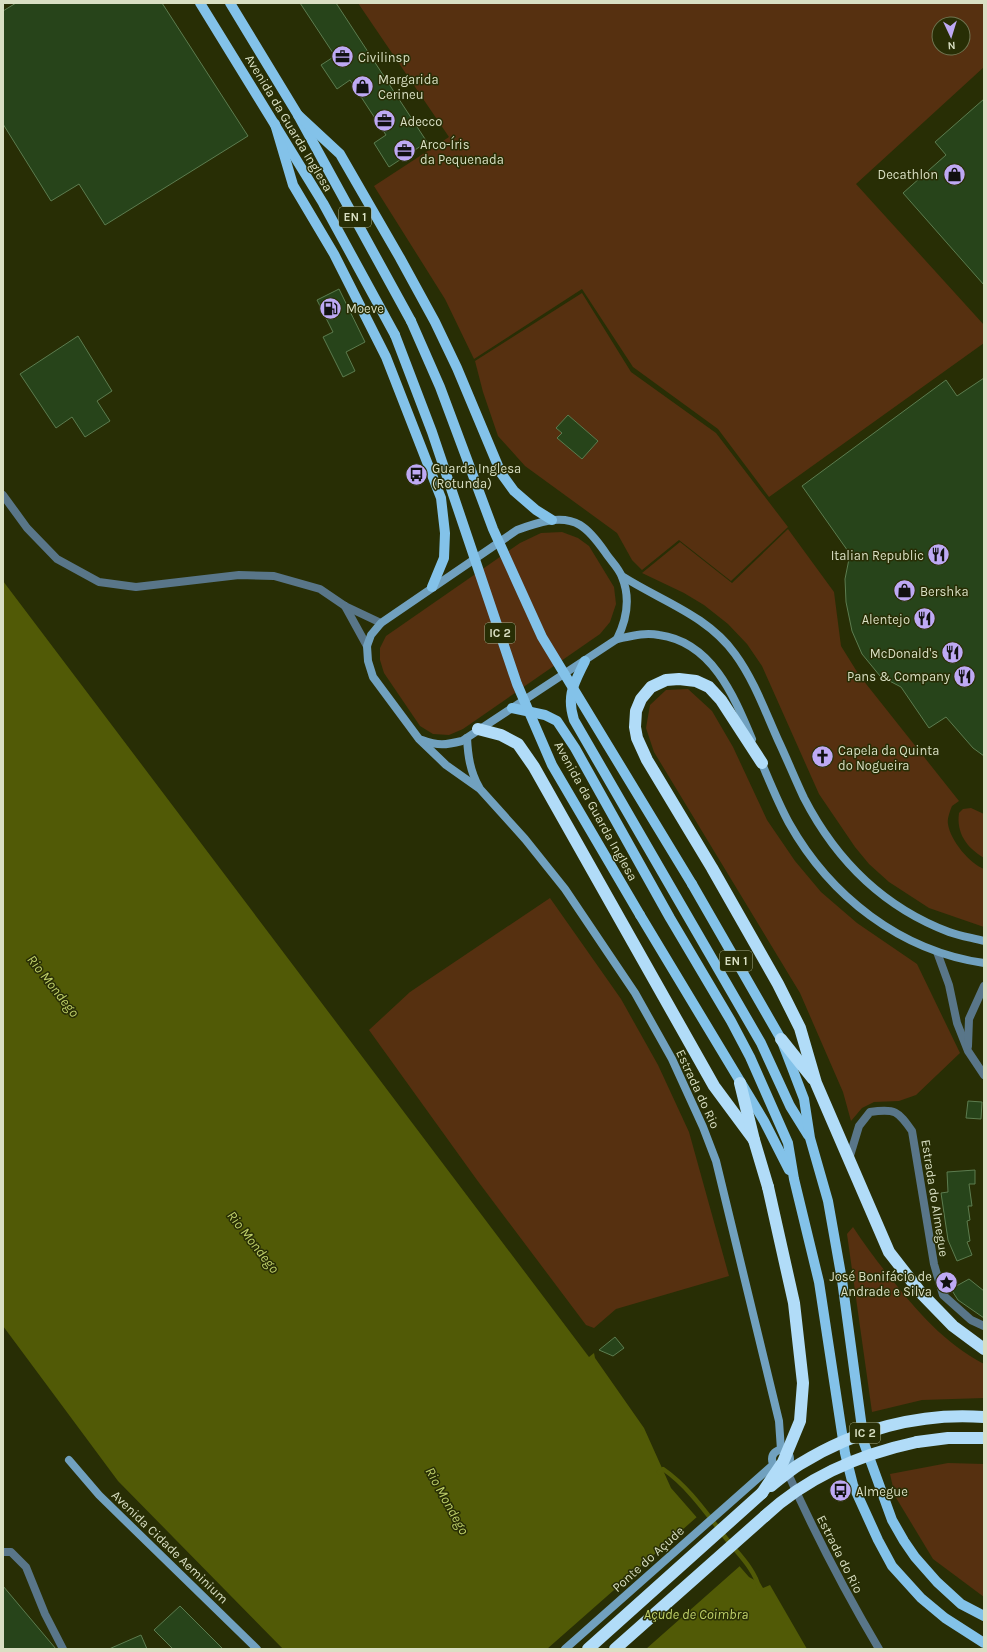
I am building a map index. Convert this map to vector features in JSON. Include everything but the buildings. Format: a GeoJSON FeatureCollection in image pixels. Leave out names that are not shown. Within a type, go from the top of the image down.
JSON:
{"type":"FeatureCollection","features":[{"type":"Feature","properties":{"kind":"highway"},"geometry":{"type":"LineString","coordinates":[[762,763],[721,700],[709,687],[696,681],[679,679],[666,680],[651,687],[641,699],[636,711],[635,727],[637,738],[647,760],[712,868],[778,984],[800,1028],[816,1083],[889,1252],[921,1293],[953,1326],[984,1349]]}},
{"type":"Feature","properties":{"kind":"highway"},"geometry":{"type":"LineString","coordinates":[[478,729],[501,735],[518,744],[534,767],[714,1086],[754,1140]]}},
{"type":"Feature","properties":{"kind":"highway"},"geometry":{"type":"LineString","coordinates":[[781,1039],[816,1083]]}},
{"type":"Feature","properties":{"kind":"highway"},"geometry":{"type":"LineString","coordinates":[[740,1083],[754,1140],[768,1187],[794,1303],[803,1383],[800,1421],[783,1462],[762,1493]]}},
{"type":"Feature","properties":{"kind":"highway","name":"IC 2"},"geometry":{"type":"LineString","coordinates":[[588,1649],[762,1493],[799,1465],[831,1446],[882,1427],[913,1421],[939,1417],[984,1417]]}},
{"type":"Feature","properties":{"kind":"highway","name":"IC 2"},"geometry":{"type":"LineString","coordinates":[[615,1649],[778,1504],[811,1481],[861,1457],[889,1448],[917,1442],[948,1438],[984,1438]]}},
{"type":"Feature","properties":{"kind":"main road","name":"Avenida da Guarda Inglesa"},"geometry":{"type":"LineString","coordinates":[[200,3],[323,203],[395,335],[432,432],[516,684],[552,765],[764,1121],[794,1179]]}},
{"type":"Feature","properties":{"kind":"main road","name":"Avenida da Guarda Inglesa"},"geometry":{"type":"LineString","coordinates":[[230,3],[298,114],[411,321],[440,387],[493,529],[542,637],[692,884]]}},
{"type":"Feature","properties":{"kind":"main road"},"geometry":{"type":"LineString","coordinates":[[298,114],[340,154],[400,258],[435,322],[457,368],[501,473],[514,491],[536,510],[552,520]]}},
{"type":"Feature","properties":{"kind":"main road"},"geometry":{"type":"LineString","coordinates":[[275,124],[293,185],[334,254],[386,357],[441,498],[445,533],[444,558],[432,587]]}},
{"type":"Feature","properties":{"kind":"main road"},"geometry":{"type":"LineString","coordinates":[[367,646],[371,635],[381,623],[432,587],[517,530],[534,523],[552,520],[566,521],[580,525],[595,538],[622,576],[627,595],[627,612],[624,625],[617,639]]}},
{"type":"Feature","properties":{"kind":"main road"},"geometry":{"type":"LineString","coordinates":[[622,576],[697,618],[721,638],[734,653],[748,674],[804,799],[842,857],[856,872],[882,896],[904,911],[950,933],[984,941]]}},
{"type":"Feature","properties":{"kind":"main road"},"geometry":{"type":"LineString","coordinates":[[420,739],[432,744],[445,745],[462,741],[478,729],[617,639],[639,634],[658,634],[672,637],[689,645],[708,660],[720,675],[736,701],[789,823],[823,873],[847,898],[876,921],[907,939],[937,952],[984,963]]}},
{"type":"Feature","properties":{"kind":"main road","name":"Estrada do Rio"},"geometry":{"type":"LineString","coordinates":[[367,646],[368,661],[373,677],[420,739],[446,765],[480,789],[525,839],[565,889],[635,993],[672,1059],[703,1127],[716,1161],[777,1413],[781,1450],[786,1452],[790,1457],[789,1463],[785,1467]]}},
{"type":"Feature","properties":{"kind":"main road"},"geometry":{"type":"LineString","coordinates":[[585,661],[570,695],[570,708],[574,720],[761,1043],[790,1106],[810,1138]]}},
{"type":"Feature","properties":{"kind":"main road"},"geometry":{"type":"LineString","coordinates":[[512,708],[545,715],[557,721],[575,748],[670,918],[750,1056],[788,1143],[794,1179],[819,1282],[845,1453],[853,1485],[878,1540],[892,1566],[933,1608],[945,1618],[984,1643]]}},
{"type":"Feature","properties":{"kind":"main road","name":"Estrada do Rio"},"geometry":{"type":"LineString","coordinates":[[466,738],[472,774],[480,789]]}},
{"type":"Feature","properties":{"kind":"main road","name":"EN 1"},"geometry":{"type":"LineString","coordinates":[[692,884],[781,1039]]}},
{"type":"Feature","properties":{"kind":"main road"},"geometry":{"type":"LineString","coordinates":[[781,1039],[804,1099],[810,1138],[828,1201],[839,1266],[864,1443],[892,1520],[904,1542],[937,1582],[961,1604],[984,1616]]}},
{"type":"Feature","properties":{"kind":"main road"},"geometry":{"type":"LineString","coordinates":[[781,1450],[773,1454],[772,1459],[774,1464],[779,1467],[785,1467]]}},
{"type":"Feature","properties":{"kind":"main road","name":"Avenida Cidade Aeminium"},"geometry":{"type":"LineString","coordinates":[[68,1460],[99,1495],[257,1649]]}},
{"type":"Feature","properties":{"kind":"main road","name":"Ponte do Açude"},"geometry":{"type":"LineString","coordinates":[[565,1649],[774,1464]]}},
{"type":"Feature","properties":{"kind":"street"},"geometry":{"type":"LineString","coordinates":[[3,495],[28,528],[57,559],[99,582],[136,587],[239,575],[274,576],[320,589],[345,606],[381,623]]}},
{"type":"Feature","properties":{"kind":"street"},"geometry":{"type":"LineString","coordinates":[[345,606],[367,646]]}},
{"type":"Feature","properties":{"kind":"street"},"geometry":{"type":"LineString","coordinates":[[937,952],[950,985],[957,1023],[968,1050],[984,1076]]}},
{"type":"Feature","properties":{"kind":"street"},"geometry":{"type":"LineString","coordinates":[[968,1050],[969,1019],[984,986]]}},
{"type":"Feature","properties":{"kind":"street","name":"Estrada do Almegue"},"geometry":{"type":"LineString","coordinates":[[849,1159],[859,1126],[870,1112],[886,1110],[901,1115],[912,1131],[934,1264],[943,1295],[972,1320],[984,1326]]}},
{"type":"Feature","properties":{"kind":"street","name":"Estrada do Rio"},"geometry":{"type":"LineString","coordinates":[[785,1467],[807,1516],[847,1595],[879,1649]]}},
{"type":"Feature","properties":{"kind":"street"},"geometry":{"type":"LineString","coordinates":[[3,1552],[12,1552],[26,1567],[45,1614],[63,1649]]}},
{"type":"Feature","properties":{"kind":"shaded area"},"geometry":{"type":"Polygon","coordinates":[[[358,3],[984,3],[984,67],[856,184],[984,325],[984,343],[769,497],[718,429],[633,367],[582,289],[474,359],[445,299],[374,186],[449,137],[358,3]]]}},
{"type":"Feature","properties":{"kind":"shaded area"},"geometry":{"type":"Polygon","coordinates":[[[582,293],[631,372],[716,433],[788,527],[731,581],[679,540],[642,570],[632,560],[617,533],[525,466],[498,436],[483,392],[475,361],[582,293]]]}},
{"type":"Feature","properties":{"kind":"shaded area"},"geometry":{"type":"Polygon","coordinates":[[[788,529],[834,592],[841,646],[859,675],[959,801],[952,806],[948,817],[948,824],[952,837],[962,851],[973,862],[984,869],[984,927],[929,908],[889,882],[869,864],[855,847],[819,794],[762,666],[747,644],[728,624],[704,605],[684,593],[642,573],[680,542],[732,583],[788,529]]]}},
{"type":"Feature","properties":{"kind":"shaded area"},"geometry":{"type":"Polygon","coordinates":[[[562,532],[578,538],[589,546],[614,587],[616,604],[610,622],[600,634],[463,729],[449,735],[433,734],[420,726],[384,673],[380,660],[380,648],[386,636],[520,543],[541,533],[562,532]]]}},
{"type":"Feature","properties":{"kind":"shaded area"},"geometry":{"type":"Polygon","coordinates":[[[688,689],[712,711],[733,747],[767,820],[795,861],[821,892],[857,923],[917,964],[960,1053],[916,1095],[899,1101],[874,1102],[862,1108],[851,1121],[843,1092],[800,993],[654,752],[646,728],[650,705],[666,690],[688,689]]]}},
{"type":"Feature","properties":{"kind":"shaded area"},"geometry":{"type":"Polygon","coordinates":[[[971,808],[984,814],[984,858],[972,850],[964,839],[959,827],[959,813],[963,809],[971,808]]]}},
{"type":"Feature","properties":{"kind":"shaded area"},"geometry":{"type":"Polygon","coordinates":[[[550,898],[621,999],[658,1065],[689,1132],[729,1276],[616,1309],[594,1328],[586,1325],[477,1180],[369,1030],[410,992],[550,898]]]}},
{"type":"Feature","properties":{"kind":"shaded area"},"geometry":{"type":"Polygon","coordinates":[[[853,1227],[879,1264],[921,1314],[956,1347],[984,1364],[984,1398],[922,1400],[872,1412],[847,1234],[853,1227]]]}},
{"type":"Feature","properties":{"kind":"shaded area"},"geometry":{"type":"Polygon","coordinates":[[[948,1463],[984,1464],[984,1597],[933,1559],[895,1496],[890,1474],[948,1463]]]}},
{"type":"Feature","properties":{"kind":"water"},"geometry":{"type":"Polygon","coordinates":[[[3,581],[589,1357],[594,1353],[595,1358],[644,1428],[671,1488],[749,1577],[760,1583],[763,1588],[770,1585],[807,1649],[588,1649],[577,1637],[568,1634],[577,1649],[283,1649],[118,1481],[3,1326],[3,581]],[[671,1548],[666,1549],[689,1577],[703,1589],[701,1582],[671,1548]],[[633,1576],[656,1605],[671,1617],[638,1576],[633,1576]],[[601,1606],[624,1635],[639,1647],[607,1606],[601,1606]]]}},
{"type":"Feature","properties":{"kind":"pier"},"geometry":{"type":"Polygon","coordinates":[[[698,1516],[741,1565],[646,1649],[585,1649],[576,1638],[570,1635],[579,1649],[547,1649],[698,1516]],[[668,1548],[677,1561],[700,1584],[673,1552],[668,1548]],[[635,1576],[644,1589],[667,1612],[635,1576]],[[603,1606],[612,1619],[635,1642],[609,1610],[603,1606]]]}},
{"type":"Feature","properties":{"kind":"waterway"},"geometry":{"type":"LineString","coordinates":[[659,1472],[663,1469],[681,1484],[697,1501],[750,1568],[759,1588]]}},
{"type":"Feature","properties":{"kind":"place","name":"Civilinsp"},"geometry":{"type":"Point","coordinates":[343,57]}},
{"type":"Feature","properties":{"kind":"place","name":"Margarida Cerineu"},"geometry":{"type":"Point","coordinates":[363,86]}},
{"type":"Feature","properties":{"kind":"place","name":"Adecco"},"geometry":{"type":"Point","coordinates":[385,121]}},
{"type":"Feature","properties":{"kind":"place","name":"Arco-Íris da Pequenada"},"geometry":{"type":"Point","coordinates":[404,151]}},
{"type":"Feature","properties":{"kind":"place","name":"Decathlon"},"geometry":{"type":"Point","coordinates":[954,174]}},
{"type":"Feature","properties":{"kind":"place","name":"Moeve"},"geometry":{"type":"Point","coordinates":[331,308]}},
{"type":"Feature","properties":{"kind":"place","name":"Guarda Inglesa (Rotunda)"},"geometry":{"type":"Point","coordinates":[417,475]}},
{"type":"Feature","properties":{"kind":"place","name":"Italian Republic"},"geometry":{"type":"Point","coordinates":[939,555]}},
{"type":"Feature","properties":{"kind":"place","name":"Bershka"},"geometry":{"type":"Point","coordinates":[905,591]}},
{"type":"Feature","properties":{"kind":"place","name":"Alentejo"},"geometry":{"type":"Point","coordinates":[925,619]}},
{"type":"Feature","properties":{"kind":"place","name":"McDonald's"},"geometry":{"type":"Point","coordinates":[953,653]}},
{"type":"Feature","properties":{"kind":"place","name":"Pans & Company"},"geometry":{"type":"Point","coordinates":[965,676]}},
{"type":"Feature","properties":{"kind":"place","name":"Capela da Quinta do Nogueira"},"geometry":{"type":"Point","coordinates":[823,757]}},
{"type":"Feature","properties":{"kind":"place","name":"José Bonifácio de Andrade e Silva"},"geometry":{"type":"Point","coordinates":[947,1283]}},
{"type":"Feature","properties":{"kind":"place","name":"Almegue"},"geometry":{"type":"Point","coordinates":[840,1491]}},
{"type":"Feature","properties":{"kind":"water label","name":"Rio Mondego"},"geometry":{"type":"Point","coordinates":[53,986]}},
{"type":"Feature","properties":{"kind":"water label","name":"Rio Mondego"},"geometry":{"type":"Point","coordinates":[253,1242]}},
{"type":"Feature","properties":{"kind":"water label","name":"Rio Mondego"},"geometry":{"type":"Point","coordinates":[447,1501]}},
{"type":"Feature","properties":{"kind":"water label","name":"Açude de Coimbra"},"geometry":{"type":"Point","coordinates":[696,1614]}}]}
